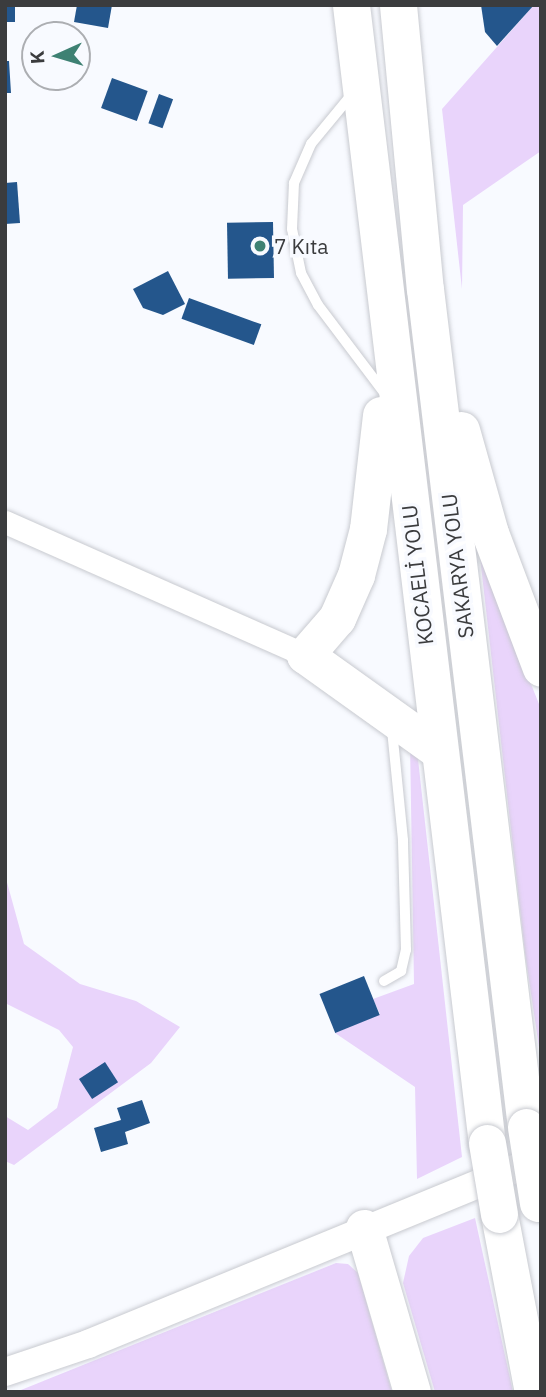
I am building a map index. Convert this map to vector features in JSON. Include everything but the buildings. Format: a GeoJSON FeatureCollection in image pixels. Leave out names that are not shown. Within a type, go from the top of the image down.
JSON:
{"type":"FeatureCollection","features":[{"type":"Feature","properties":{"kind":"highway","name":"KOCAELİ YOLU"},"geometry":{"type":"LineString","coordinates":[[351,5],[387,327],[487,1143],[533,1392]]}},
{"type":"Feature","properties":{"kind":"highway","name":"SAKARYA YOLU"},"geometry":{"type":"LineString","coordinates":[[398,5],[425,289],[533,1142],[539,1210]]}},
{"type":"Feature","properties":{"kind":"highway"},"geometry":{"type":"LineString","coordinates":[[425,289],[471,471],[516,609],[541,668]]}},
{"type":"Feature","properties":{"kind":"highway"},"geometry":{"type":"LineString","coordinates":[[387,327],[378,467],[356,575],[337,618],[305,655],[439,751]]}},
{"type":"Feature","properties":{"kind":"highway"},"geometry":{"type":"LineString","coordinates":[[364,1228],[412,1392]]}},
{"type":"Feature","properties":{"kind":"street"},"geometry":{"type":"LineString","coordinates":[[5,522],[305,655]]}},
{"type":"Feature","properties":{"kind":"street"},"geometry":{"type":"LineString","coordinates":[[7,1371],[88,1344],[364,1228],[533,1142]]}},
{"type":"Feature","properties":{"kind":"lane"},"geometry":{"type":"LineString","coordinates":[[360,86],[311,144],[294,183],[292,229],[300,273],[318,306],[383,391]]}},
{"type":"Feature","properties":{"kind":"lane"},"geometry":{"type":"LineString","coordinates":[[384,981],[401,971],[406,950],[403,840],[391,716]]}},
{"type":"Feature","properties":{"kind":"shaded area"},"geometry":{"type":"Polygon","coordinates":[[[534,5],[541,5],[541,151],[463,205],[462,289],[442,109],[534,5]]]}},
{"type":"Feature","properties":{"kind":"shaded area"},"geometry":{"type":"Polygon","coordinates":[[[480,557],[541,709],[541,1061],[525,953],[480,557]]]}},
{"type":"Feature","properties":{"kind":"shaded area"},"geometry":{"type":"Polygon","coordinates":[[[410,743],[418,759],[462,1157],[417,1179],[415,1087],[335,1033],[380,1014],[373,999],[414,984],[410,743]]]}},
{"type":"Feature","properties":{"kind":"shaded area"},"geometry":{"type":"Polygon","coordinates":[[[5,875],[24,944],[80,984],[136,1001],[180,1027],[151,1063],[14,1165],[5,1161],[5,1116],[28,1130],[57,1108],[73,1047],[59,1030],[5,1003],[5,875]]]}},
{"type":"Feature","properties":{"kind":"shaded area"},"geometry":{"type":"Polygon","coordinates":[[[475,1218],[513,1392],[435,1392],[403,1283],[409,1256],[423,1238],[475,1218]]]}},
{"type":"Feature","properties":{"kind":"shaded area"},"geometry":{"type":"Polygon","coordinates":[[[336,1263],[348,1264],[358,1273],[392,1392],[16,1392],[336,1263]]]}},
{"type":"Feature","properties":{"kind":"place","name":"7 Kıta"},"geometry":{"type":"Point","coordinates":[260,246]}}]}
